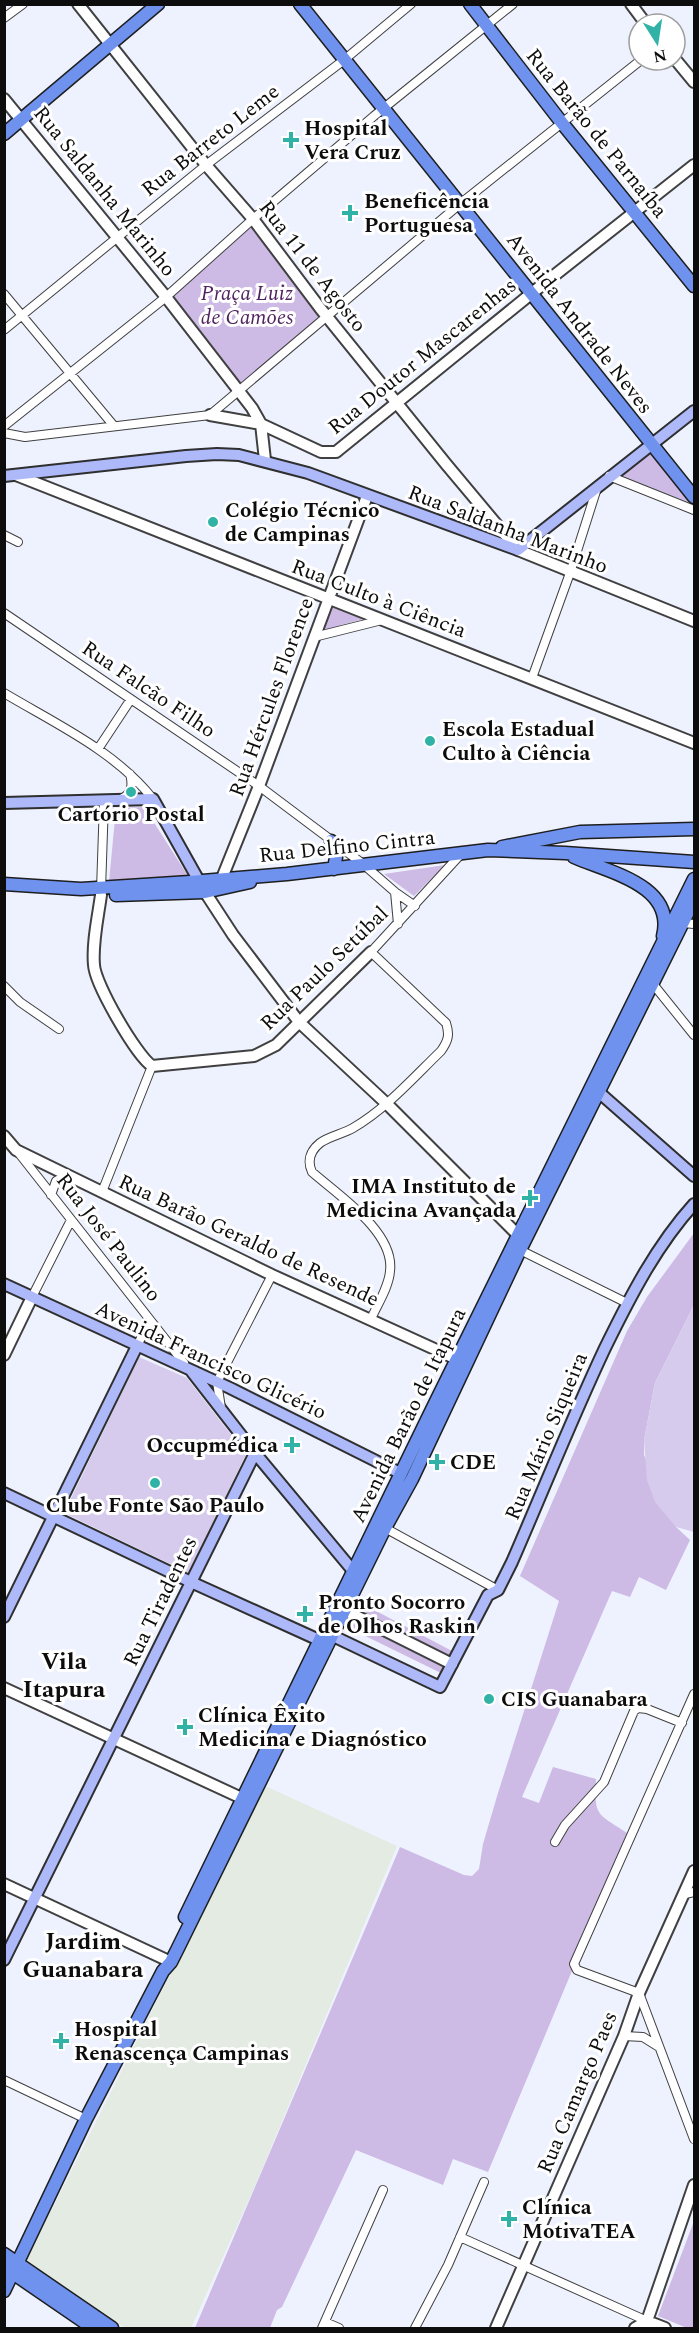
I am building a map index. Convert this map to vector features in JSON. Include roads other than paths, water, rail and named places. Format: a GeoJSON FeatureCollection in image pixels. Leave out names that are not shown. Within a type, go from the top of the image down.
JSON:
{"type":"FeatureCollection","features":[{"type":"Feature","properties":{"kind":"main road"},"geometry":{"type":"LineString","coordinates":[[4,134],[158,4]]}},
{"type":"Feature","properties":{"kind":"main road","name":"Avenida Andrade Neves"},"geometry":{"type":"LineString","coordinates":[[300,4],[694,497]]}},
{"type":"Feature","properties":{"kind":"main road","name":"Rua Barão de Parnaíba"},"geometry":{"type":"LineString","coordinates":[[470,4],[562,123],[694,286]]}},
{"type":"Feature","properties":{"kind":"main road"},"geometry":{"type":"LineString","coordinates":[[518,550],[694,411]]}},
{"type":"Feature","properties":{"kind":"main road","name":"Rua Saldanha Marinho"},"geometry":{"type":"LineString","coordinates":[[4,476],[217,454],[239,455],[308,473],[518,550]]}},
{"type":"Feature","properties":{"kind":"main road"},"geometry":{"type":"LineString","coordinates":[[4,803],[153,799],[202,886],[287,874]]}},
{"type":"Feature","properties":{"kind":"main road"},"geometry":{"type":"LineString","coordinates":[[488,850],[548,837],[599,830],[694,829]]}},
{"type":"Feature","properties":{"kind":"main road"},"geometry":{"type":"LineString","coordinates":[[548,837],[550,852]]}},
{"type":"Feature","properties":{"kind":"main road"},"geometry":{"type":"LineString","coordinates":[[331,841],[336,857],[334,869]]}},
{"type":"Feature","properties":{"kind":"main road","name":"Rua Delfino Cintra"},"geometry":{"type":"LineString","coordinates":[[4,884],[101,892],[202,886],[222,878],[287,874],[488,850],[694,862]]}},
{"type":"Feature","properties":{"kind":"main road"},"geometry":{"type":"LineString","coordinates":[[564,853],[642,885],[651,893],[659,905],[664,920],[660,945]]}},
{"type":"Feature","properties":{"kind":"main road","name":"Avenida Barão de Itapura"},"geometry":{"type":"LineString","coordinates":[[246,1801],[319,1640],[412,1479],[517,1234],[653,984],[689,923],[688,906],[694,879]]}},
{"type":"Feature","properties":{"kind":"main road","name":"Avenida Barão de Itapura"},"geometry":{"type":"LineString","coordinates":[[4,2291],[12,2268],[86,2119],[246,1801],[346,1611],[358,1574],[400,1473],[520,1250],[596,1089],[660,945],[688,906]]}},
{"type":"Feature","properties":{"kind":"main road"},"geometry":{"type":"LineString","coordinates":[[596,1089],[694,1176]]}},
{"type":"Feature","properties":{"kind":"main road","name":"Rua Mário Siqueira"},"geometry":{"type":"LineString","coordinates":[[333,1636],[440,1687],[488,1595],[498,1590],[590,1380],[627,1303],[664,1242],[694,1204]]}},
{"type":"Feature","properties":{"kind":"main road","name":"Avenida Francisco Glicério"},"geometry":{"type":"LineString","coordinates":[[4,1284],[137,1346],[187,1366],[400,1473]]}},
{"type":"Feature","properties":{"kind":"main road"},"geometry":{"type":"LineString","coordinates":[[4,1617],[137,1346]]}},
{"type":"Feature","properties":{"kind":"main road","name":"Rua José Paulino"},"geometry":{"type":"LineString","coordinates":[[187,1366],[255,1453],[358,1574]]}},
{"type":"Feature","properties":{"kind":"main road","name":"Rua Tiradentes"},"geometry":{"type":"LineString","coordinates":[[4,1960],[255,1453]]}},
{"type":"Feature","properties":{"kind":"main road"},"geometry":{"type":"LineString","coordinates":[[4,1493],[319,1640],[333,1636]]}},
{"type":"Feature","properties":{"kind":"main road"},"geometry":{"type":"LineString","coordinates":[[4,2254],[12,2268],[93,2328]]}},
{"type":"Feature","properties":{"kind":"main road"},"geometry":{"type":"LineString","coordinates":[[12,2268],[112,2328]]}},
{"type":"Feature","properties":{"kind":"street"},"geometry":{"type":"LineString","coordinates":[[7,4],[13,12]]}},
{"type":"Feature","properties":{"kind":"street"},"geometry":{"type":"LineString","coordinates":[[4,18],[23,4]]}},
{"type":"Feature","properties":{"kind":"street","name":"Rua 11 de Agosto"},"geometry":{"type":"LineString","coordinates":[[78,4],[206,165],[253,219],[397,403],[518,550]]}},
{"type":"Feature","properties":{"kind":"street","name":"Rua Barreto Leme"},"geometry":{"type":"LineString","coordinates":[[4,330],[206,165],[344,60],[411,4]]}},
{"type":"Feature","properties":{"kind":"street"},"geometry":{"type":"LineString","coordinates":[[4,426],[166,297],[253,219],[383,109],[513,4]]}},
{"type":"Feature","properties":{"kind":"street"},"geometry":{"type":"LineString","coordinates":[[4,433],[26,437],[210,415],[460,204],[627,71]]}},
{"type":"Feature","properties":{"kind":"street","name":"Rua Saldanha Marinho"},"geometry":{"type":"LineString","coordinates":[[4,99],[118,236],[238,390],[261,424],[265,460]]}},
{"type":"Feature","properties":{"kind":"street","name":"Rua Doutor Mascarenhas"},"geometry":{"type":"LineString","coordinates":[[210,415],[261,424],[321,452],[336,452],[694,165]]}},
{"type":"Feature","properties":{"kind":"street"},"geometry":{"type":"LineString","coordinates":[[4,294],[114,426]]}},
{"type":"Feature","properties":{"kind":"street","name":"Rua Culto à Ciência"},"geometry":{"type":"LineString","coordinates":[[16,475],[694,743]]}},
{"type":"Feature","properties":{"kind":"street"},"geometry":{"type":"LineString","coordinates":[[609,476],[694,510]]}},
{"type":"Feature","properties":{"kind":"street"},"geometry":{"type":"LineString","coordinates":[[532,678],[570,573],[597,486]]}},
{"type":"Feature","properties":{"kind":"street","name":"Rua Hércules Florence"},"geometry":{"type":"LineString","coordinates":[[222,878],[259,786],[367,496]]}},
{"type":"Feature","properties":{"kind":"street"},"geometry":{"type":"LineString","coordinates":[[4,535],[18,542]]}},
{"type":"Feature","properties":{"kind":"street","name":"Rua Saldanha Marinho"},"geometry":{"type":"LineString","coordinates":[[518,550],[570,573],[694,621]]}},
{"type":"Feature","properties":{"kind":"street","name":"Rua Falcão Filho"},"geometry":{"type":"LineString","coordinates":[[4,613],[259,786],[415,906]]}},
{"type":"Feature","properties":{"kind":"street"},"geometry":{"type":"LineString","coordinates":[[314,637],[382,620]]}},
{"type":"Feature","properties":{"kind":"street"},"geometry":{"type":"LineString","coordinates":[[4,693],[98,749],[130,773],[153,799]]}},
{"type":"Feature","properties":{"kind":"street"},"geometry":{"type":"LineString","coordinates":[[98,749],[131,699]]}},
{"type":"Feature","properties":{"kind":"street"},"geometry":{"type":"LineString","coordinates":[[119,801],[130,793],[132,781],[130,773]]}},
{"type":"Feature","properties":{"kind":"street"},"geometry":{"type":"LineString","coordinates":[[102,1192],[152,1066],[142,1057],[102,992],[96,978],[94,956],[101,892],[104,801]]}},
{"type":"Feature","properties":{"kind":"street","name":"Rua Paulo Setúbal"},"geometry":{"type":"LineString","coordinates":[[152,1066],[254,1056],[276,1045],[398,924],[462,852]]}},
{"type":"Feature","properties":{"kind":"street"},"geometry":{"type":"LineString","coordinates":[[202,886],[233,935],[299,1022],[387,1104],[517,1234]]}},
{"type":"Feature","properties":{"kind":"street"},"geometry":{"type":"LineString","coordinates":[[395,892],[398,924]]}},
{"type":"Feature","properties":{"kind":"street"},"geometry":{"type":"LineString","coordinates":[[371,951],[446,1023],[449,1031],[441,1051],[387,1104],[353,1128],[319,1144],[309,1155],[312,1172],[364,1216],[383,1240],[390,1258],[390,1274],[371,1319]]}},
{"type":"Feature","properties":{"kind":"street"},"geometry":{"type":"LineString","coordinates":[[653,984],[694,1035]]}},
{"type":"Feature","properties":{"kind":"street"},"geometry":{"type":"LineString","coordinates":[[4,986],[20,1002],[59,1029]]}},
{"type":"Feature","properties":{"kind":"street","name":"Rua José Paulino"},"geometry":{"type":"LineString","coordinates":[[4,1136],[187,1366]]}},
{"type":"Feature","properties":{"kind":"street","name":"Rua Barão Geraldo de Resende"},"geometry":{"type":"LineString","coordinates":[[16,1150],[272,1275],[461,1361]]}},
{"type":"Feature","properties":{"kind":"street"},"geometry":{"type":"LineString","coordinates":[[51,1196],[53,1185],[67,1175]]}},
{"type":"Feature","properties":{"kind":"street"},"geometry":{"type":"LineString","coordinates":[[4,1356],[71,1220]]}},
{"type":"Feature","properties":{"kind":"street"},"geometry":{"type":"LineString","coordinates":[[520,1250],[627,1303]]}},
{"type":"Feature","properties":{"kind":"street"},"geometry":{"type":"LineString","coordinates":[[221,1410],[218,1382],[272,1275]]}},
{"type":"Feature","properties":{"kind":"street"},"geometry":{"type":"LineString","coordinates":[[137,1346],[150,1320]]}},
{"type":"Feature","properties":{"kind":"street"},"geometry":{"type":"LineString","coordinates":[[385,1528],[498,1590]]}},
{"type":"Feature","properties":{"kind":"street"},"geometry":{"type":"LineString","coordinates":[[346,1611],[452,1664]]}},
{"type":"Feature","properties":{"kind":"street"},"geometry":{"type":"LineString","coordinates":[[4,1688],[246,1801]]}},
{"type":"Feature","properties":{"kind":"street"},"geometry":{"type":"LineString","coordinates":[[694,1694],[574,1964],[577,1970],[639,1993],[692,2125],[694,2139]]}},
{"type":"Feature","properties":{"kind":"street"},"geometry":{"type":"LineString","coordinates":[[555,1842],[565,1825],[604,1782],[634,1712],[638,1708],[647,1709],[682,1723]]}},
{"type":"Feature","properties":{"kind":"street","name":"Rua Camargo Paes"},"geometry":{"type":"LineString","coordinates":[[496,2328],[624,2036],[639,1993],[690,1893],[694,1871]]}},
{"type":"Feature","properties":{"kind":"street"},"geometry":{"type":"LineString","coordinates":[[4,1884],[166,1964]]}},
{"type":"Feature","properties":{"kind":"street"},"geometry":{"type":"LineString","coordinates":[[624,2036],[642,2037],[659,2047]]}},
{"type":"Feature","properties":{"kind":"street"},"geometry":{"type":"LineString","coordinates":[[4,2080],[86,2119]]}},
{"type":"Feature","properties":{"kind":"street"},"geometry":{"type":"LineString","coordinates":[[415,2328],[460,2237],[484,2182]]}},
{"type":"Feature","properties":{"kind":"street"},"geometry":{"type":"LineString","coordinates":[[646,2324],[694,2185]]}},
{"type":"Feature","properties":{"kind":"street"},"geometry":{"type":"LineString","coordinates":[[339,2328],[324,2325],[383,2190]]}},
{"type":"Feature","properties":{"kind":"street"},"geometry":{"type":"LineString","coordinates":[[460,2237],[646,2324],[665,2328]]}},
{"type":"Feature","properties":{"kind":"street"},"geometry":{"type":"LineString","coordinates":[[634,2328],[646,2324]]}},
{"type":"Feature","properties":{"kind":"place","name":"Hospital Vera Cruz"},"geometry":{"type":"Point","coordinates":[291,140]}},
{"type":"Feature","properties":{"kind":"place","name":"Beneficência Portuguesa"},"geometry":{"type":"Point","coordinates":[350,213]}},
{"type":"Feature","properties":{"kind":"place","name":"Colégio Técnico de Campinas"},"geometry":{"type":"Point","coordinates":[213,522]}},
{"type":"Feature","properties":{"kind":"place","name":"Escola Estadual Culto à Ciência"},"geometry":{"type":"Point","coordinates":[430,741]}},
{"type":"Feature","properties":{"kind":"place","name":"Cartório Postal"},"geometry":{"type":"Point","coordinates":[131,792]}},
{"type":"Feature","properties":{"kind":"place","name":"IMA Instituto de Medicina Avançada"},"geometry":{"type":"Point","coordinates":[530,1198]}},
{"type":"Feature","properties":{"kind":"place","name":"Occupmédica"},"geometry":{"type":"Point","coordinates":[292,1445]}},
{"type":"Feature","properties":{"kind":"place","name":"CDE"},"geometry":{"type":"Point","coordinates":[437,1462]}},
{"type":"Feature","properties":{"kind":"place","name":"Clube Fonte São Paulo"},"geometry":{"type":"Point","coordinates":[155,1483]}},
{"type":"Feature","properties":{"kind":"place","name":"Pronto Socorro de Olhos Raskin"},"geometry":{"type":"Point","coordinates":[305,1614]}},
{"type":"Feature","properties":{"kind":"place","name":"CIS Guanabara"},"geometry":{"type":"Point","coordinates":[489,1699]}},
{"type":"Feature","properties":{"kind":"place","name":"Clínica Êxito Medicina e Diagnóstico"},"geometry":{"type":"Point","coordinates":[185,1727]}},
{"type":"Feature","properties":{"kind":"place","name":"Hospital Renascença Campinas"},"geometry":{"type":"Point","coordinates":[61,2041]}},
{"type":"Feature","properties":{"kind":"place","name":"Clínica MotivaTEA"},"geometry":{"type":"Point","coordinates":[509,2219]}},
{"type":"Feature","properties":{"kind":"district","name":"Vila Itapura"},"geometry":{"type":"Point","coordinates":[64,1675]}},
{"type":"Feature","properties":{"kind":"district","name":"Jardim Guanabara"},"geometry":{"type":"Point","coordinates":[83,1955]}},
{"type":"Feature","properties":{"kind":"park label","name":"Praça Luiz de Camões"},"geometry":{"type":"Point","coordinates":[247,305]}}]}
